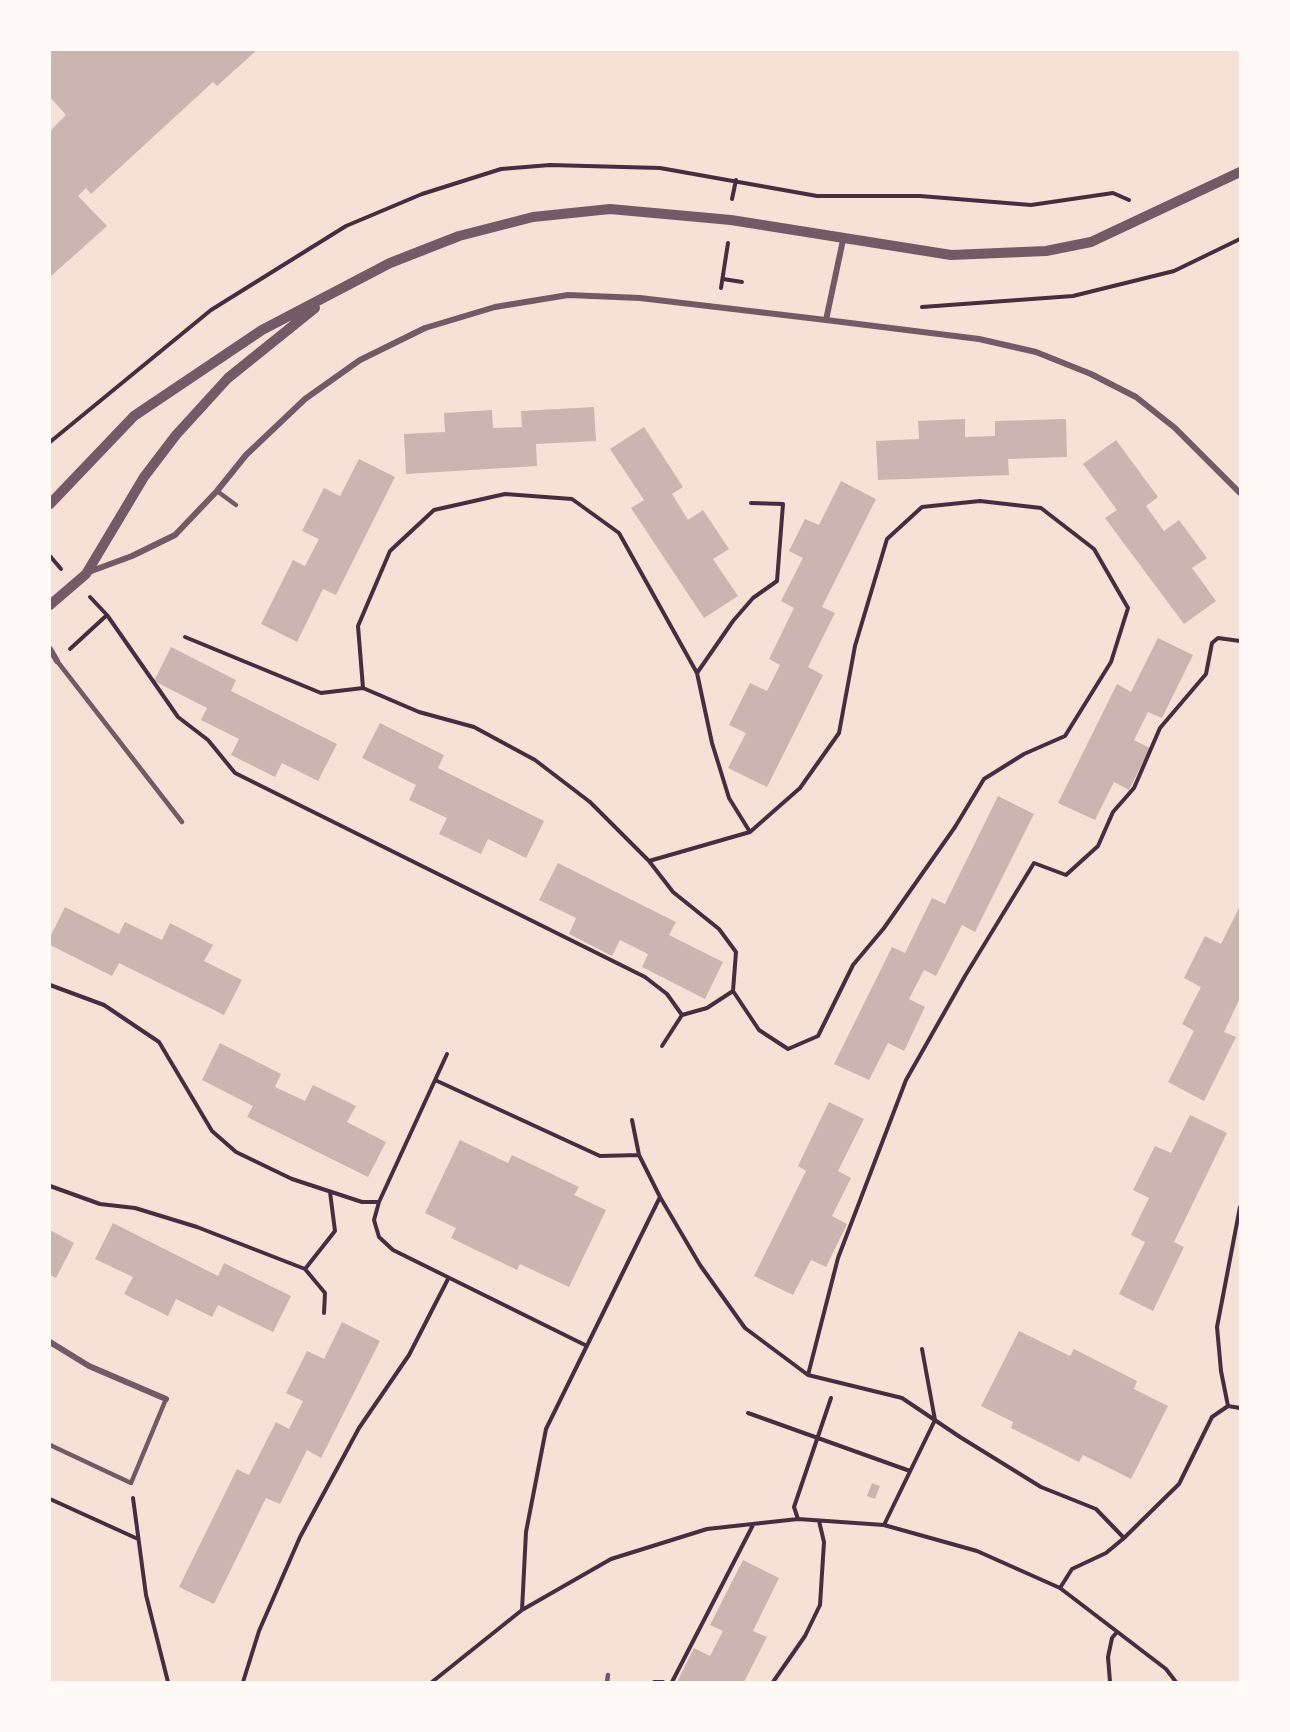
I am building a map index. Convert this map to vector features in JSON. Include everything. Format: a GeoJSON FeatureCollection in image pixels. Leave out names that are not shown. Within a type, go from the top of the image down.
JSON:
{"type":"FeatureCollection","features":[{"type":"Feature","properties":{"kind":"street"},"geometry":{"type":"LineString","coordinates":[[50,504],[134,416],[262,330],[390,263],[459,236],[544,216],[609,209],[684,214],[951,255],[1046,251],[1091,242],[1240,172]]}},
{"type":"Feature","properties":{"kind":"street"},"geometry":{"type":"LineString","coordinates":[[826,320],[843,240]]}},
{"type":"Feature","properties":{"kind":"street"},"geometry":{"type":"LineString","coordinates":[[50,605],[86,574],[144,477],[176,435],[228,378],[331,294]]}},
{"type":"Feature","properties":{"kind":"street"},"geometry":{"type":"LineString","coordinates":[[86,574],[132,556],[175,535],[217,491],[246,455],[305,399],[360,360],[425,328],[495,307],[568,295],[640,298],[826,320],[979,339],[1036,352],[1090,374],[1136,397],[1175,428],[1240,493]]}},
{"type":"Feature","properties":{"kind":"street"},"geometry":{"type":"LineString","coordinates":[[50,649],[57,661]]}},
{"type":"Feature","properties":{"kind":"street"},"geometry":{"type":"LineString","coordinates":[[50,1344],[89,1366],[166,1399]]}},
{"type":"Feature","properties":{"kind":"lane"},"geometry":{"type":"LineString","coordinates":[[217,491],[236,505]]}},
{"type":"Feature","properties":{"kind":"lane"},"geometry":{"type":"LineString","coordinates":[[57,661],[182,822]]}},
{"type":"Feature","properties":{"kind":"lane"},"geometry":{"type":"LineString","coordinates":[[50,1444],[130,1483],[166,1399]]}},
{"type":"Feature","properties":{"kind":"lane"},"geometry":{"type":"LineString","coordinates":[[607,1683],[608,1675]]}},
{"type":"Feature","properties":{"kind":"path"},"geometry":{"type":"LineString","coordinates":[[732,199],[736,180]]}},
{"type":"Feature","properties":{"kind":"path"},"geometry":{"type":"LineString","coordinates":[[922,307],[1073,296],[1174,271],[1240,239]]}},
{"type":"Feature","properties":{"kind":"path"},"geometry":{"type":"LineString","coordinates":[[721,288],[728,243]]}},
{"type":"Feature","properties":{"kind":"path"},"geometry":{"type":"LineString","coordinates":[[723,279],[742,282]]}},
{"type":"Feature","properties":{"kind":"path"},"geometry":{"type":"LineString","coordinates":[[363,688],[358,626],[390,551],[434,510],[505,494],[572,500],[619,533],[697,673],[712,742],[729,798],[750,832]]}},
{"type":"Feature","properties":{"kind":"path"},"geometry":{"type":"LineString","coordinates":[[185,637],[321,693],[363,688],[419,712],[474,728],[535,760],[590,802],[649,861],[673,892],[719,929],[736,952],[734,991],[759,1030],[788,1049],[818,1036],[852,965],[884,928],[956,827],[984,779],[1024,754],[1065,736],[1111,662],[1128,608],[1094,549],[1041,508],[980,501],[922,507],[887,539],[855,646],[839,733],[800,788],[750,832],[649,861]]}},
{"type":"Feature","properties":{"kind":"path"},"geometry":{"type":"LineString","coordinates":[[697,673],[733,621],[753,598],[777,581],[783,504],[751,503]]}},
{"type":"Feature","properties":{"kind":"path"},"geometry":{"type":"LineString","coordinates":[[50,556],[62,569]]}},
{"type":"Feature","properties":{"kind":"path"},"geometry":{"type":"LineString","coordinates":[[87,594],[106,615],[178,717],[208,740],[235,773],[645,977],[667,994],[682,1015]]}},
{"type":"Feature","properties":{"kind":"path"},"geometry":{"type":"LineString","coordinates":[[70,648],[106,615]]}},
{"type":"Feature","properties":{"kind":"path"},"geometry":{"type":"LineString","coordinates":[[808,1375],[838,1258],[906,1080],[964,976],[1034,863],[1066,875],[1098,846],[1113,813],[1134,788],[1160,728],[1206,674],[1212,643],[1218,638],[1240,640]]}},
{"type":"Feature","properties":{"kind":"path"},"geometry":{"type":"LineString","coordinates":[[50,985],[105,1005],[159,1042],[212,1131],[236,1152],[292,1179],[362,1202],[379,1202]]}},
{"type":"Feature","properties":{"kind":"path"},"geometry":{"type":"LineString","coordinates":[[662,1046],[682,1015],[707,1008],[734,991]]}},
{"type":"Feature","properties":{"kind":"path"},"geometry":{"type":"LineString","coordinates":[[447,1054],[379,1202],[374,1220],[379,1238],[393,1250],[448,1279],[587,1346]]}},
{"type":"Feature","properties":{"kind":"path"},"geometry":{"type":"LineString","coordinates":[[435,1080],[600,1156],[639,1155]]}},
{"type":"Feature","properties":{"kind":"path"},"geometry":{"type":"LineString","coordinates":[[632,1120],[639,1155],[660,1197],[700,1265],[745,1328],[808,1375],[902,1398],[1041,1487],[1096,1509],[1124,1538]]}},
{"type":"Feature","properties":{"kind":"path"},"geometry":{"type":"LineString","coordinates":[[50,1186],[100,1204],[135,1208],[197,1227],[304,1269],[325,1293],[324,1312]]}},
{"type":"Feature","properties":{"kind":"path"},"geometry":{"type":"LineString","coordinates":[[304,1269],[335,1231],[330,1192]]}},
{"type":"Feature","properties":{"kind":"path"},"geometry":{"type":"LineString","coordinates":[[522,1610],[526,1532],[546,1429],[660,1197]]}},
{"type":"Feature","properties":{"kind":"path"},"geometry":{"type":"LineString","coordinates":[[1228,1406],[1221,1371],[1217,1327],[1240,1207]]}},
{"type":"Feature","properties":{"kind":"path"},"geometry":{"type":"LineString","coordinates":[[243,1683],[259,1631],[300,1538],[359,1428],[409,1355],[448,1279]]}},
{"type":"Feature","properties":{"kind":"path"},"geometry":{"type":"LineString","coordinates":[[884,1525],[935,1420],[922,1349]]}},
{"type":"Feature","properties":{"kind":"path"},"geometry":{"type":"LineString","coordinates":[[798,1519],[794,1507],[831,1398]]}},
{"type":"Feature","properties":{"kind":"path"},"geometry":{"type":"LineString","coordinates":[[1060,1588],[1072,1569],[1106,1552],[1124,1538],[1179,1484],[1212,1417],[1228,1406],[1240,1408]]}},
{"type":"Feature","properties":{"kind":"path"},"geometry":{"type":"LineString","coordinates":[[748,1413],[910,1471]]}},
{"type":"Feature","properties":{"kind":"path"},"geometry":{"type":"LineString","coordinates":[[130,1483],[146,1595],[168,1683]]}},
{"type":"Feature","properties":{"kind":"path"},"geometry":{"type":"LineString","coordinates":[[50,1499],[138,1539]]}},
{"type":"Feature","properties":{"kind":"path"},"geometry":{"type":"LineString","coordinates":[[432,1683],[522,1610],[611,1559],[707,1529],[798,1519],[884,1525],[976,1551],[1060,1588],[1166,1669],[1176,1683]]}},
{"type":"Feature","properties":{"kind":"path"},"geometry":{"type":"LineString","coordinates":[[773,1683],[805,1636],[820,1605],[824,1542],[819,1521]]}},
{"type":"Feature","properties":{"kind":"path"},"geometry":{"type":"LineString","coordinates":[[672,1683],[753,1524]]}},
{"type":"Feature","properties":{"kind":"path"},"geometry":{"type":"LineString","coordinates":[[1110,1683],[1108,1657],[1112,1638],[1118,1632]]}},
{"type":"Feature","properties":{"kind":"path"},"geometry":{"type":"LineString","coordinates":[[654,1683],[655,1680],[663,1683]]}},
{"type":"Feature","properties":{"kind":"building"},"geometry":{"type":"Polygon","coordinates":[[[50,50],[257,50],[217,86],[213,82],[91,194],[86,188],[78,196],[107,226],[50,277],[50,131],[66,115],[50,97],[50,50]]]}},
{"type":"Feature","properties":{"kind":"building"},"geometry":{"type":"Polygon","coordinates":[[[594,407],[596,441],[536,444],[537,466],[406,474],[404,434],[445,432],[444,413],[492,410],[493,428],[522,427],[521,411],[594,407]]]}},
{"type":"Feature","properties":{"kind":"building"},"geometry":{"type":"Polygon","coordinates":[[[965,419],[965,437],[995,436],[995,421],[1066,419],[1067,457],[1008,459],[1009,475],[878,480],[876,441],[919,439],[918,421],[965,419]]]}},
{"type":"Feature","properties":{"kind":"building"},"geometry":{"type":"Polygon","coordinates":[[[644,427],[683,487],[672,494],[688,520],[703,510],[729,549],[713,559],[738,596],[704,618],[631,508],[644,500],[610,449],[644,427]]]}},
{"type":"Feature","properties":{"kind":"building"},"geometry":{"type":"Polygon","coordinates":[[[1116,440],[1158,497],[1146,506],[1164,531],[1179,520],[1207,558],[1192,568],[1216,601],[1184,624],[1105,518],[1117,510],[1083,464],[1116,440]]]}},
{"type":"Feature","properties":{"kind":"building"},"geometry":{"type":"Polygon","coordinates":[[[359,459],[395,477],[336,595],[323,589],[297,642],[261,624],[293,560],[305,566],[319,539],[302,531],[324,488],[340,496],[359,459]]]}},
{"type":"Feature","properties":{"kind":"building"},"geometry":{"type":"Polygon","coordinates":[[[841,481],[876,499],[822,607],[835,613],[808,667],[823,675],[767,787],[728,768],[746,733],[729,725],[750,683],[767,691],[780,665],[769,659],[794,608],[781,601],[803,558],[789,551],[805,519],[819,525],[841,481]]]}},
{"type":"Feature","properties":{"kind":"building"},"geometry":{"type":"Polygon","coordinates":[[[1158,638],[1193,655],[1162,718],[1148,712],[1134,740],[1150,748],[1129,790],[1114,782],[1095,820],[1058,803],[1117,684],[1131,692],[1158,638]]]}},
{"type":"Feature","properties":{"kind":"building"},"geometry":{"type":"Polygon","coordinates":[[[171,647],[236,680],[231,691],[337,744],[318,781],[282,763],[275,777],[231,755],[239,739],[201,720],[207,708],[154,681],[171,647]]]}},
{"type":"Feature","properties":{"kind":"building"},"geometry":{"type":"Polygon","coordinates":[[[380,723],[444,755],[438,768],[544,821],[526,858],[488,839],[481,854],[439,834],[447,818],[409,800],[416,785],[362,758],[380,723]]]}},
{"type":"Feature","properties":{"kind":"building"},"geometry":{"type":"Polygon","coordinates":[[[998,796],[1034,814],[975,932],[962,925],[936,976],[924,970],[909,999],[925,1007],[904,1051],[888,1043],[869,1080],[834,1064],[892,947],[905,953],[932,898],[945,904],[998,796]]]}},
{"type":"Feature","properties":{"kind":"building"},"geometry":{"type":"Polygon","coordinates":[[[558,863],[676,922],[669,935],[723,962],[705,999],[642,967],[648,954],[620,940],[612,956],[569,934],[576,918],[539,900],[558,863]]]}},
{"type":"Feature","properties":{"kind":"building"},"geometry":{"type":"Polygon","coordinates":[[[1240,906],[1240,998],[1224,1032],[1236,1037],[1204,1101],[1168,1082],[1194,1031],[1182,1024],[1201,987],[1184,978],[1205,936],[1221,944],[1240,906]]]}},
{"type":"Feature","properties":{"kind":"building"},"geometry":{"type":"Polygon","coordinates":[[[65,907],[119,934],[125,922],[162,940],[170,923],[213,945],[204,961],[242,980],[224,1015],[119,963],[112,976],[50,945],[50,937],[65,907]]]}},
{"type":"Feature","properties":{"kind":"building"},"geometry":{"type":"Polygon","coordinates":[[[220,1043],[281,1074],[275,1087],[305,1101],[313,1085],[356,1106],[347,1122],[386,1142],[368,1177],[247,1117],[253,1106],[202,1080],[220,1043]]]}},
{"type":"Feature","properties":{"kind":"building"},"geometry":{"type":"Polygon","coordinates":[[[829,1102],[864,1119],[838,1171],[851,1178],[832,1216],[847,1224],[826,1267],[811,1260],[793,1295],[754,1276],[806,1171],[798,1166],[829,1102]]]}},
{"type":"Feature","properties":{"kind":"building"},"geometry":{"type":"Polygon","coordinates":[[[1190,1115],[1227,1133],[1174,1242],[1184,1247],[1153,1311],[1119,1294],[1145,1242],[1131,1235],[1149,1198],[1133,1190],[1155,1146],[1171,1153],[1190,1115]]]}},
{"type":"Feature","properties":{"kind":"building"},"geometry":{"type":"Polygon","coordinates":[[[460,1140],[508,1163],[512,1155],[579,1187],[574,1195],[606,1210],[569,1287],[520,1264],[517,1270],[451,1238],[456,1228],[425,1213],[460,1140]]]}},
{"type":"Feature","properties":{"kind":"building"},"geometry":{"type":"Polygon","coordinates":[[[113,1223],[218,1276],[224,1263],[291,1296],[273,1332],[218,1305],[212,1317],[176,1299],[168,1316],[124,1294],[133,1277],[95,1259],[113,1223]]]}},
{"type":"Feature","properties":{"kind":"building"},"geometry":{"type":"Polygon","coordinates":[[[50,1230],[74,1243],[56,1278],[50,1275],[50,1230]]]}},
{"type":"Feature","properties":{"kind":"building"},"geometry":{"type":"Polygon","coordinates":[[[342,1322],[380,1341],[321,1458],[307,1450],[280,1504],[266,1498],[214,1604],[179,1587],[237,1469],[249,1475],[276,1422],[289,1429],[303,1401],[286,1393],[307,1351],[324,1359],[342,1322]]]}},
{"type":"Feature","properties":{"kind":"building"},"geometry":{"type":"Polygon","coordinates":[[[1019,1331],[1070,1356],[1074,1349],[1137,1381],[1134,1389],[1168,1406],[1131,1479],[1083,1455],[1079,1462],[1011,1428],[1013,1422],[981,1406],[1019,1331]]]}},
{"type":"Feature","properties":{"kind":"building"},"geometry":{"type":"Polygon","coordinates":[[[872,1483],[880,1486],[875,1499],[867,1496],[872,1483]]]}},
{"type":"Feature","properties":{"kind":"building"},"geometry":{"type":"Polygon","coordinates":[[[743,1560],[779,1578],[753,1631],[767,1637],[744,1682],[677,1682],[694,1648],[710,1656],[723,1631],[710,1625],[743,1560]]]}}]}
